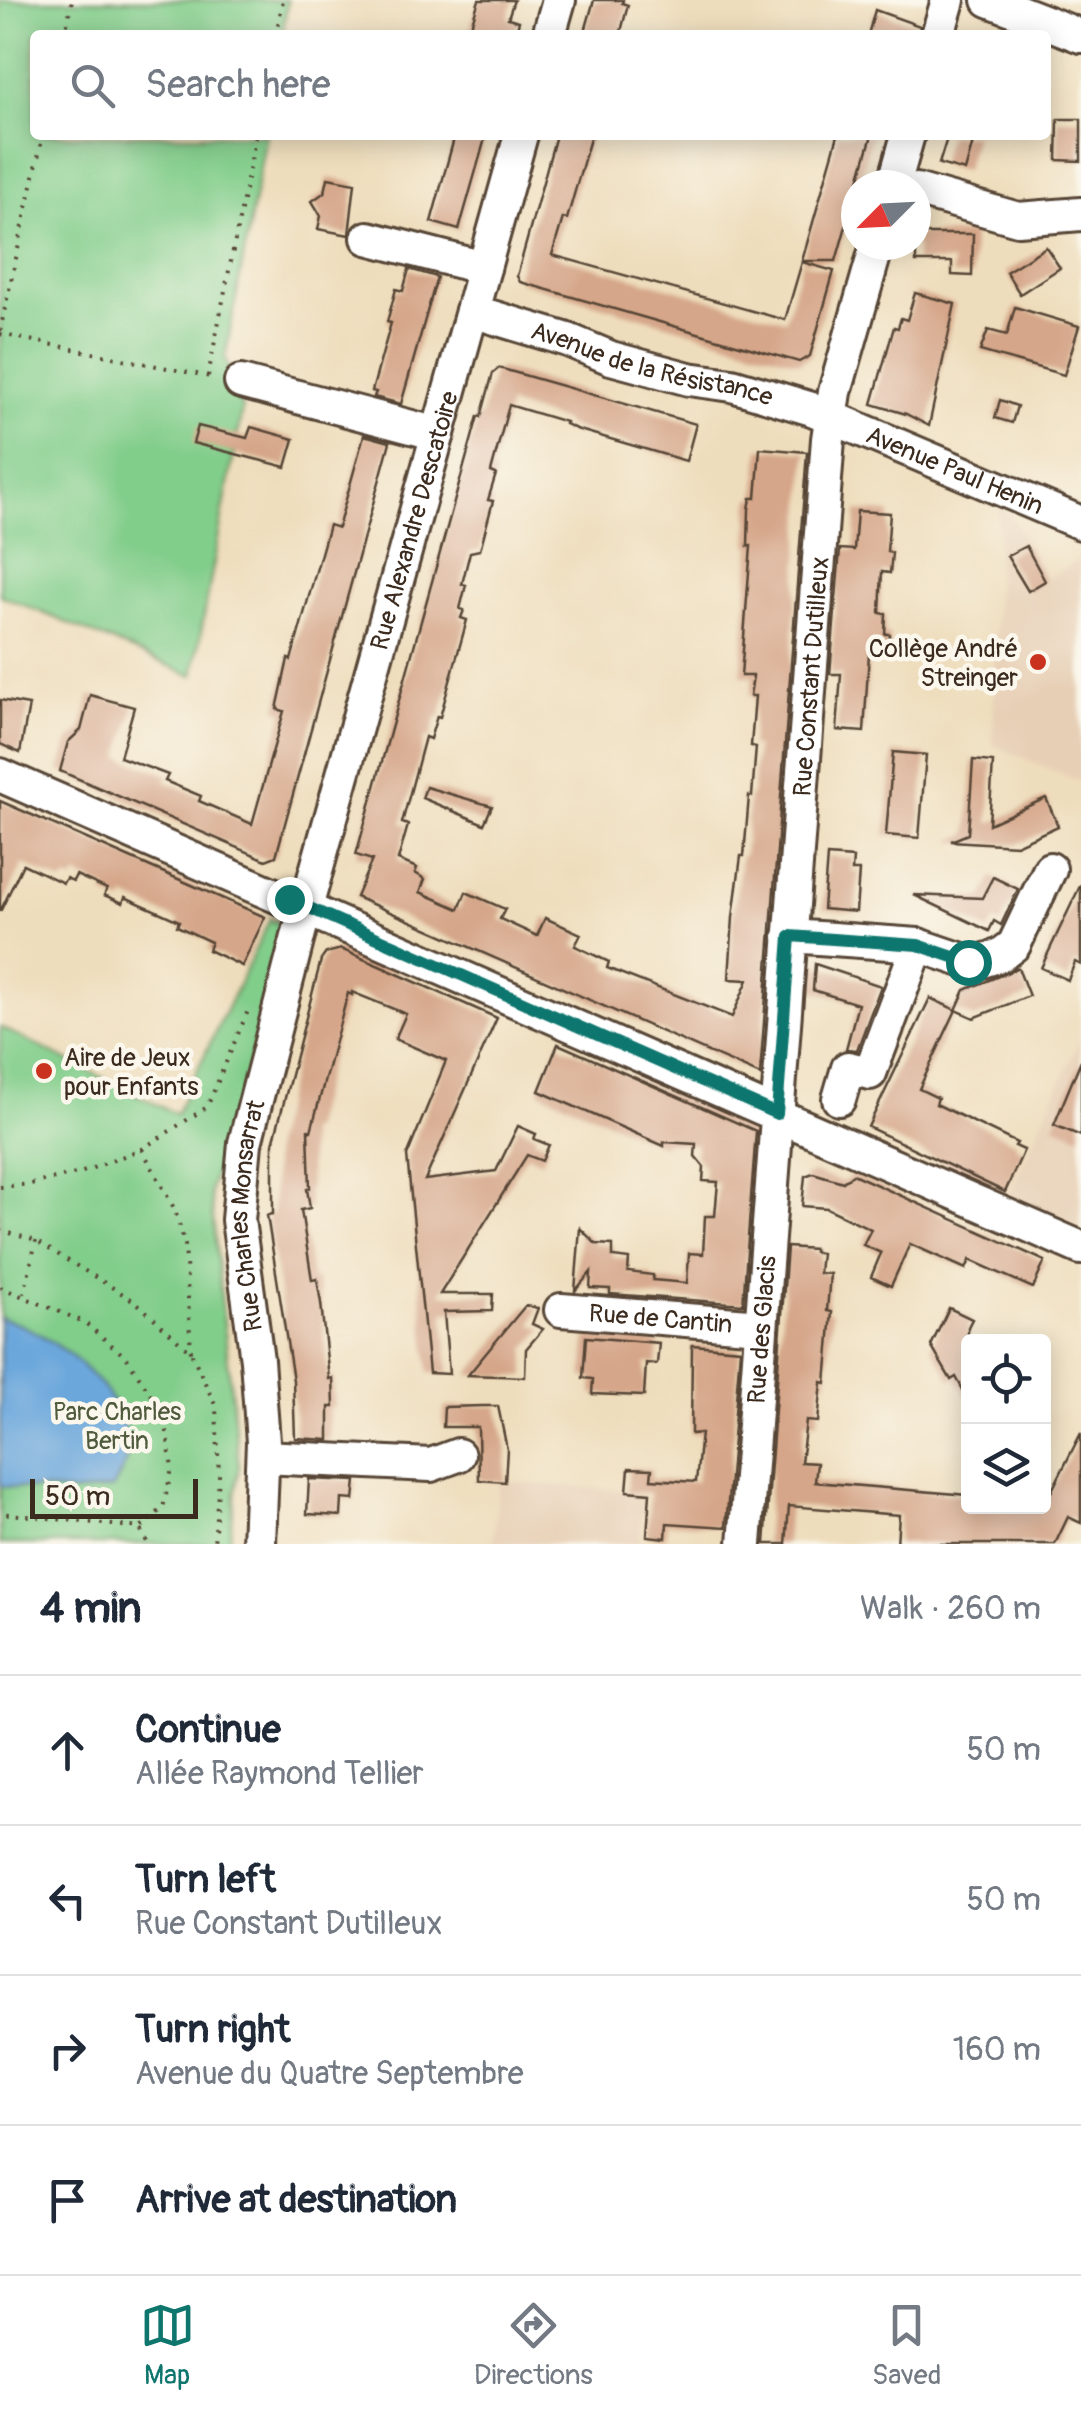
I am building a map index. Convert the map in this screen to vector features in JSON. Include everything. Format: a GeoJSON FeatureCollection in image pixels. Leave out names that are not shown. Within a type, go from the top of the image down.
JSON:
{"type":"FeatureCollection","features":[{"type":"Feature","properties":{"kind":"street"},"geometry":{"type":"LineString","coordinates":[[550,30],[559,0]]}},
{"type":"Feature","properties":{"kind":"street"},"geometry":{"type":"LineString","coordinates":[[939,30],[948,0]]}},
{"type":"Feature","properties":{"kind":"street"},"geometry":{"type":"LineString","coordinates":[[989,0],[1081,36]]}},
{"type":"Feature","properties":{"kind":"street","name":"Rue Alexandre Descatoire"},"geometry":{"type":"LineString","coordinates":[[306,907],[520,140]]}},
{"type":"Feature","properties":{"kind":"street"},"geometry":{"type":"LineString","coordinates":[[899,170],[907,140]]}},
{"type":"Feature","properties":{"kind":"street"},"geometry":{"type":"LineString","coordinates":[[931,194],[1018,219],[1081,214]]}},
{"type":"Feature","properties":{"kind":"street"},"geometry":{"type":"LineString","coordinates":[[368,238],[484,268]]}},
{"type":"Feature","properties":{"kind":"street","name":"Rue Constant Dutilleux"},"geometry":{"type":"LineString","coordinates":[[777,1114],[831,416],[873,260]]}},
{"type":"Feature","properties":{"kind":"street","name":"Avenue de la Résistance"},"geometry":{"type":"LineString","coordinates":[[472,311],[568,340],[610,358],[688,379],[732,385],[831,416]]}},
{"type":"Feature","properties":{"kind":"street"},"geometry":{"type":"LineString","coordinates":[[241,382],[438,434]]}},
{"type":"Feature","properties":{"kind":"street","name":"Avenue Paul Henin"},"geometry":{"type":"LineString","coordinates":[[831,416],[1081,524]]}},
{"type":"Feature","properties":{"kind":"street"},"geometry":{"type":"LineString","coordinates":[[0,775],[1081,1248]]}},
{"type":"Feature","properties":{"kind":"street"},"geometry":{"type":"LineString","coordinates":[[790,936],[918,945],[968,962],[982,962],[1001,954],[1018,939],[1050,870]]}},
{"type":"Feature","properties":{"kind":"street","name":"Rue Charles Monsarrat"},"geometry":{"type":"LineString","coordinates":[[258,1540],[263,1457],[258,1376],[240,1242],[239,1181],[248,1124],[306,907]]}},
{"type":"Feature","properties":{"kind":"street"},"geometry":{"type":"LineString","coordinates":[[839,1099],[848,1068],[870,1073],[918,945]]}},
{"type":"Feature","properties":{"kind":"street","name":"Rue des Glacis"},"geometry":{"type":"LineString","coordinates":[[745,1544],[777,1114]]}},
{"type":"Feature","properties":{"kind":"street","name":"Rue de Cantin"},"geometry":{"type":"LineString","coordinates":[[562,1310],[761,1326]]}},
{"type":"Feature","properties":{"kind":"street"},"geometry":{"type":"LineString","coordinates":[[263,1457],[431,1465],[458,1455]]}},
{"type":"Feature","properties":{"kind":"path"},"geometry":{"type":"LineString","coordinates":[[65,30],[72,0]]}},
{"type":"Feature","properties":{"kind":"path"},"geometry":{"type":"LineString","coordinates":[[277,30],[284,0]]}},
{"type":"Feature","properties":{"kind":"path"},"geometry":{"type":"LineString","coordinates":[[42,140],[0,332],[241,382]]}},
{"type":"Feature","properties":{"kind":"path"},"geometry":{"type":"LineString","coordinates":[[208,376],[255,140]]}},
{"type":"Feature","properties":{"kind":"path"},"geometry":{"type":"LineString","coordinates":[[0,1187],[80,1173],[142,1149],[208,1107],[251,1004]]}},
{"type":"Feature","properties":{"kind":"path"},"geometry":{"type":"LineString","coordinates":[[142,1149],[175,1210],[185,1245],[192,1352],[216,1407],[218,1476],[214,1544]]}},
{"type":"Feature","properties":{"kind":"path"},"geometry":{"type":"LineString","coordinates":[[0,1230],[36,1240],[136,1302],[192,1352]]}},
{"type":"Feature","properties":{"kind":"path"},"geometry":{"type":"LineString","coordinates":[[23,1295],[36,1240]]}},
{"type":"Feature","properties":{"kind":"path"},"geometry":{"type":"LineString","coordinates":[[0,1287],[84,1322],[127,1358],[166,1417],[172,1469],[162,1508],[140,1528],[0,1513]]}},
{"type":"Feature","properties":{"kind":"path"},"geometry":{"type":"LineString","coordinates":[[140,1528],[148,1544]]}},
{"type":"Feature","properties":{"kind":"shaded area","name":"Collège André Streinger"},"geometry":{"type":"Polygon","coordinates":[[[998,506],[1008,512],[1047,578],[1081,559],[1081,782],[993,745],[998,506]]]}},
{"type":"Feature","properties":{"kind":"shaded area"},"geometry":{"type":"Polygon","coordinates":[[[1081,1038],[1081,1229],[1007,1198],[1081,1038]]]}},
{"type":"Feature","properties":{"kind":"shaded area"},"geometry":{"type":"Polygon","coordinates":[[[499,1481],[643,1492],[639,1544],[493,1544],[499,1481]]]}},
{"type":"Feature","properties":{"kind":"green space"},"geometry":{"type":"Polygon","coordinates":[[[0,0],[288,0],[283,30],[30,30],[30,140],[265,140],[225,358],[242,409],[193,676],[0,595],[0,0]]]}},
{"type":"Feature","properties":{"kind":"green space","name":"Parc Charles Bertin"},"geometry":{"type":"Polygon","coordinates":[[[270,919],[290,929],[210,1190],[239,1465],[229,1544],[0,1544],[0,1027],[176,1114],[270,919]]]}},
{"type":"Feature","properties":{"kind":"water"},"geometry":{"type":"Polygon","coordinates":[[[0,1318],[21,1325],[66,1352],[106,1391],[126,1437],[126,1460],[113,1488],[80,1493],[0,1486],[0,1318]]]}},
{"type":"Feature","properties":{"kind":"building"},"geometry":{"type":"Polygon","coordinates":[[[479,0],[514,0],[508,18],[519,21],[516,30],[470,30],[479,0]]]}},
{"type":"Feature","properties":{"kind":"building"},"geometry":{"type":"Polygon","coordinates":[[[594,0],[623,0],[628,5],[621,30],[585,30],[594,0]]]}},
{"type":"Feature","properties":{"kind":"building"},"geometry":{"type":"Polygon","coordinates":[[[875,10],[920,26],[920,30],[869,30],[875,10]]]}},
{"type":"Feature","properties":{"kind":"building"},"geometry":{"type":"Polygon","coordinates":[[[1058,119],[1081,119],[1081,161],[1057,160],[1058,119]]]}},
{"type":"Feature","properties":{"kind":"building"},"geometry":{"type":"Polygon","coordinates":[[[454,140],[485,140],[459,230],[431,222],[454,140]]]}},
{"type":"Feature","properties":{"kind":"building"},"geometry":{"type":"Polygon","coordinates":[[[555,140],[590,140],[567,219],[563,218],[552,255],[785,320],[802,262],[834,271],[810,356],[799,362],[520,282],[517,276],[555,140]]]}},
{"type":"Feature","properties":{"kind":"building"},"geometry":{"type":"Polygon","coordinates":[[[837,140],[871,140],[862,170],[841,170],[841,244],[836,261],[802,261],[837,140]]]}},
{"type":"Feature","properties":{"kind":"building"},"geometry":{"type":"Polygon","coordinates":[[[946,140],[974,140],[965,171],[939,164],[946,140]]]}},
{"type":"Feature","properties":{"kind":"building"},"geometry":{"type":"Polygon","coordinates":[[[328,178],[355,183],[349,235],[318,229],[321,216],[312,201],[325,192],[328,178]]]}},
{"type":"Feature","properties":{"kind":"building"},"geometry":{"type":"Polygon","coordinates":[[[931,234],[973,234],[972,276],[952,275],[952,262],[916,262],[931,260],[931,234]]]}},
{"type":"Feature","properties":{"kind":"building"},"geometry":{"type":"Polygon","coordinates":[[[1046,247],[1060,268],[1020,294],[1006,272],[1046,247]]]}},
{"type":"Feature","properties":{"kind":"building"},"geometry":{"type":"Polygon","coordinates":[[[409,269],[437,277],[401,404],[374,397],[376,392],[372,391],[396,289],[403,291],[409,269]]]}},
{"type":"Feature","properties":{"kind":"building"},"geometry":{"type":"Polygon","coordinates":[[[915,293],[955,304],[929,426],[872,404],[894,327],[898,328],[901,318],[907,320],[915,293]]]}},
{"type":"Feature","properties":{"kind":"building"},"geometry":{"type":"Polygon","coordinates":[[[1015,307],[1079,326],[1064,375],[980,351],[988,330],[1007,335],[1015,307]]]}},
{"type":"Feature","properties":{"kind":"building"},"geometry":{"type":"Polygon","coordinates":[[[499,368],[696,424],[686,461],[509,405],[491,472],[496,474],[488,500],[493,501],[480,550],[470,552],[462,584],[466,585],[461,618],[467,620],[440,717],[437,716],[430,739],[425,737],[402,823],[408,825],[398,860],[417,868],[415,873],[425,879],[420,892],[459,909],[466,892],[505,909],[500,919],[537,936],[545,918],[581,934],[575,946],[609,962],[607,968],[732,1017],[748,980],[729,979],[733,917],[756,747],[751,746],[753,676],[741,676],[751,546],[749,509],[751,498],[756,498],[760,448],[807,452],[760,1075],[356,897],[372,860],[356,855],[478,416],[481,417],[493,373],[499,368]]]}},
{"type":"Feature","properties":{"kind":"building"},"geometry":{"type":"Polygon","coordinates":[[[1000,400],[1017,406],[1012,423],[995,418],[1000,400]]]}},
{"type":"Feature","properties":{"kind":"building"},"geometry":{"type":"Polygon","coordinates":[[[198,426],[247,438],[251,427],[294,439],[286,467],[193,443],[198,426]]]}},
{"type":"Feature","properties":{"kind":"building"},"geometry":{"type":"Polygon","coordinates":[[[364,435],[390,442],[276,856],[266,860],[60,771],[68,742],[81,730],[90,695],[134,707],[120,757],[168,775],[165,781],[201,796],[199,801],[252,824],[284,711],[277,709],[288,659],[291,660],[329,525],[338,528],[364,435]]]}},
{"type":"Feature","properties":{"kind":"building"},"geometry":{"type":"Polygon","coordinates":[[[857,511],[890,513],[887,552],[892,553],[890,573],[882,572],[880,613],[886,614],[885,634],[890,634],[888,654],[869,653],[864,732],[837,730],[841,674],[830,674],[840,549],[854,550],[857,511]]]}},
{"type":"Feature","properties":{"kind":"building"},"geometry":{"type":"Polygon","coordinates":[[[1026,546],[1045,581],[1028,591],[1007,556],[1026,546]]]}},
{"type":"Feature","properties":{"kind":"building"},"geometry":{"type":"Polygon","coordinates":[[[0,700],[29,705],[20,753],[0,744],[0,700]]]}},
{"type":"Feature","properties":{"kind":"building"},"geometry":{"type":"Polygon","coordinates":[[[893,752],[926,755],[919,838],[886,835],[893,752]]]}},
{"type":"Feature","properties":{"kind":"building"},"geometry":{"type":"Polygon","coordinates":[[[973,760],[993,762],[989,824],[1046,798],[1058,826],[1016,845],[951,841],[968,834],[973,760]]]}},
{"type":"Feature","properties":{"kind":"building"},"geometry":{"type":"Polygon","coordinates":[[[426,787],[492,806],[484,824],[422,798],[426,787]]]}},
{"type":"Feature","properties":{"kind":"building"},"geometry":{"type":"Polygon","coordinates":[[[0,801],[265,917],[242,966],[208,950],[211,942],[177,926],[179,921],[125,897],[123,903],[104,895],[107,889],[76,875],[73,881],[66,878],[63,883],[23,864],[0,912],[0,801]]]}},
{"type":"Feature","properties":{"kind":"building"},"geometry":{"type":"Polygon","coordinates":[[[827,856],[853,858],[852,871],[859,871],[856,912],[823,909],[827,856]]]}},
{"type":"Feature","properties":{"kind":"building"},"geometry":{"type":"Polygon","coordinates":[[[993,877],[1018,889],[1001,925],[994,921],[989,931],[914,895],[982,898],[993,877]]]}},
{"type":"Feature","properties":{"kind":"building"},"geometry":{"type":"Polygon","coordinates":[[[1081,884],[1081,965],[1075,962],[1068,980],[1041,968],[1081,884]]]}},
{"type":"Feature","properties":{"kind":"building"},"geometry":{"type":"Polygon","coordinates":[[[341,949],[497,1018],[425,1180],[496,1171],[518,1126],[549,1145],[542,1161],[527,1155],[440,1294],[493,1294],[492,1311],[444,1312],[449,1374],[429,1373],[407,1156],[446,1061],[395,1039],[406,1014],[348,993],[311,1131],[308,1130],[310,1208],[301,1210],[312,1280],[317,1279],[334,1407],[329,1407],[329,1440],[295,1438],[293,1380],[267,1215],[273,1214],[273,1144],[321,960],[326,953],[341,949]]]}},
{"type":"Feature","properties":{"kind":"building"},"geometry":{"type":"Polygon","coordinates":[[[815,964],[881,986],[857,1050],[846,1049],[858,1004],[813,990],[815,964]]]}},
{"type":"Feature","properties":{"kind":"building"},"geometry":{"type":"Polygon","coordinates":[[[1018,968],[1029,996],[974,1018],[956,1010],[965,990],[1018,968]]]}},
{"type":"Feature","properties":{"kind":"building"},"geometry":{"type":"Polygon","coordinates":[[[930,998],[956,1010],[919,1089],[938,1098],[936,1104],[1024,1150],[1005,1192],[868,1127],[930,998]]]}},
{"type":"Feature","properties":{"kind":"building"},"geometry":{"type":"Polygon","coordinates":[[[558,1044],[756,1131],[743,1304],[610,1294],[610,1289],[590,1288],[591,1272],[575,1291],[580,1228],[596,1244],[613,1245],[613,1257],[629,1259],[628,1272],[653,1275],[653,1280],[687,1283],[689,1253],[703,1254],[705,1216],[715,1216],[718,1182],[703,1181],[704,1167],[695,1156],[696,1144],[664,1142],[664,1146],[539,1091],[558,1044]]]}},
{"type":"Feature","properties":{"kind":"building"},"geometry":{"type":"Polygon","coordinates":[[[1081,1060],[1081,1136],[1054,1125],[1081,1060]]]}},
{"type":"Feature","properties":{"kind":"building"},"geometry":{"type":"Polygon","coordinates":[[[813,1173],[843,1182],[853,1174],[1045,1261],[1033,1288],[970,1260],[966,1269],[910,1244],[891,1286],[871,1277],[881,1253],[863,1245],[871,1229],[827,1208],[802,1206],[805,1176],[813,1173]]]}},
{"type":"Feature","properties":{"kind":"building"},"geometry":{"type":"Polygon","coordinates":[[[787,1247],[821,1253],[819,1273],[830,1274],[827,1311],[832,1312],[826,1383],[822,1382],[818,1422],[806,1421],[801,1462],[817,1463],[815,1482],[961,1494],[961,1514],[1051,1514],[1051,1492],[1081,1433],[1081,1523],[1068,1517],[1055,1544],[897,1544],[899,1515],[789,1506],[786,1544],[765,1544],[787,1247]]]}},
{"type":"Feature","properties":{"kind":"building"},"geometry":{"type":"Polygon","coordinates":[[[525,1306],[538,1308],[532,1324],[543,1329],[526,1349],[525,1377],[468,1375],[525,1306]]]}},
{"type":"Feature","properties":{"kind":"building"},"geometry":{"type":"Polygon","coordinates":[[[949,1308],[972,1319],[968,1334],[961,1334],[961,1386],[956,1377],[951,1380],[931,1346],[949,1308]]]}},
{"type":"Feature","properties":{"kind":"building"},"geometry":{"type":"Polygon","coordinates":[[[586,1337],[659,1343],[657,1364],[646,1363],[644,1396],[592,1394],[593,1379],[583,1378],[586,1337]]]}},
{"type":"Feature","properties":{"kind":"building"},"geometry":{"type":"Polygon","coordinates":[[[692,1345],[740,1349],[726,1527],[667,1523],[666,1538],[647,1536],[650,1493],[627,1491],[629,1468],[652,1469],[651,1479],[696,1482],[701,1433],[691,1434],[692,1345]]]}},
{"type":"Feature","properties":{"kind":"building"},"geometry":{"type":"Polygon","coordinates":[[[498,1406],[507,1449],[505,1482],[479,1480],[478,1427],[443,1427],[444,1407],[498,1406]]]}},
{"type":"Feature","properties":{"kind":"building"},"geometry":{"type":"Polygon","coordinates":[[[309,1479],[356,1481],[354,1500],[342,1499],[341,1516],[307,1514],[309,1479]]]}},
{"type":"Feature","properties":{"kind":"place","name":"Collège André Streinger"},"geometry":{"type":"Point","coordinates":[1038,662]}},
{"type":"Feature","properties":{"kind":"place","name":"Aire de Jeux pour Enfants"},"geometry":{"type":"Point","coordinates":[44,1071]}},
{"type":"Feature","properties":{"kind":"route"},"geometry":{"type":"LineString","coordinates":[[289,899],[777,1114],[790,936],[918,945],[968,962]]}}]}
